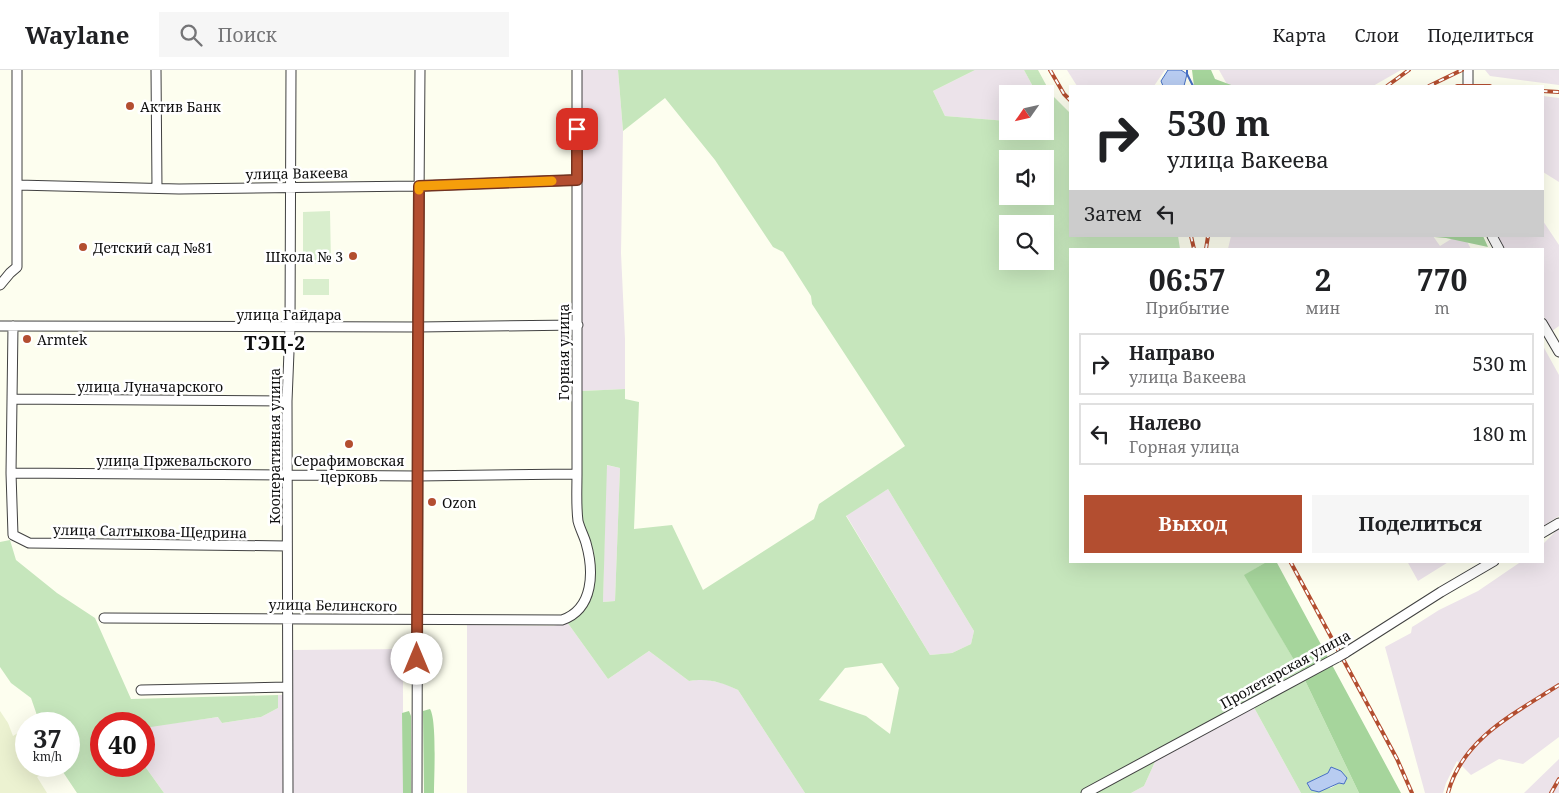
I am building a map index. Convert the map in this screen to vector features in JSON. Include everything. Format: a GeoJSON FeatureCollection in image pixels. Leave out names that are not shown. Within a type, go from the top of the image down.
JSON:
{"type":"FeatureCollection","features":[{"type":"Feature","properties":{"kind":"street"},"geometry":{"type":"LineString","coordinates":[[0,285],[17,268],[17,70]]}},
{"type":"Feature","properties":{"kind":"street"},"geometry":{"type":"LineString","coordinates":[[156,70],[156,188]]}},
{"type":"Feature","properties":{"kind":"street","name":"Кооперативная улица"},"geometry":{"type":"LineString","coordinates":[[288,793],[287,474],[290,327],[291,70]]}},
{"type":"Feature","properties":{"kind":"street"},"geometry":{"type":"LineString","coordinates":[[417,793],[420,70]]}},
{"type":"Feature","properties":{"kind":"street","name":"Горная улица"},"geometry":{"type":"LineString","coordinates":[[562,620],[570,617],[583,604],[590,589],[591,570],[586,545],[578,522],[577,70]]}},
{"type":"Feature","properties":{"kind":"street"},"geometry":{"type":"LineString","coordinates":[[1468,70],[1468,85]]}},
{"type":"Feature","properties":{"kind":"street","name":"улица Вакеева"},"geometry":{"type":"LineString","coordinates":[[17,185],[156,188],[419,186],[577,180]]}},
{"type":"Feature","properties":{"kind":"street","name":"улица Гайдара"},"geometry":{"type":"LineString","coordinates":[[0,326],[418,328],[578,325]]}},
{"type":"Feature","properties":{"kind":"street"},"geometry":{"type":"LineString","coordinates":[[11,472],[13,326]]}},
{"type":"Feature","properties":{"kind":"street"},"geometry":{"type":"LineString","coordinates":[[1544,326],[1559,352]]}},
{"type":"Feature","properties":{"kind":"street","name":"улица Луначарского"},"geometry":{"type":"LineString","coordinates":[[12,399],[288,401]]}},
{"type":"Feature","properties":{"kind":"street","name":"улица Пржевальского"},"geometry":{"type":"LineString","coordinates":[[11,472],[417,476],[577,474]]}},
{"type":"Feature","properties":{"kind":"street","name":"улица Салтыкова-Щедрина"},"geometry":{"type":"LineString","coordinates":[[11,472],[13,535],[29,543],[288,546]]}},
{"type":"Feature","properties":{"kind":"street"},"geometry":{"type":"LineString","coordinates":[[1544,532],[1559,523]]}},
{"type":"Feature","properties":{"kind":"street","name":"Пролетарская улица"},"geometry":{"type":"LineString","coordinates":[[1086,793],[1342,655],[1491,563]]}},
{"type":"Feature","properties":{"kind":"street","name":"улица Белинского"},"geometry":{"type":"LineString","coordinates":[[104,618],[562,620]]}},
{"type":"Feature","properties":{"kind":"street"},"geometry":{"type":"LineString","coordinates":[[141,690],[288,687]]}},
{"type":"Feature","properties":{"kind":"shaded area"},"geometry":{"type":"Polygon","coordinates":[[[582,70],[618,70],[623,131],[621,253],[625,389],[582,391],[582,70]]]}},
{"type":"Feature","properties":{"kind":"shaded area"},"geometry":{"type":"Polygon","coordinates":[[[975,70],[1024,70],[1032,85],[999,85],[999,120],[945,116],[933,91],[975,70]]]}},
{"type":"Feature","properties":{"kind":"shaded area"},"geometry":{"type":"Polygon","coordinates":[[[1067,70],[1165,70],[1155,85],[1076,85],[1067,70]]]}},
{"type":"Feature","properties":{"kind":"shaded area"},"geometry":{"type":"Polygon","coordinates":[[[1219,70],[1401,70],[1375,85],[1227,85],[1219,70]]]}},
{"type":"Feature","properties":{"kind":"shaded area"},"geometry":{"type":"Polygon","coordinates":[[[1485,70],[1559,70],[1559,85],[1490,76],[1485,70]]]}},
{"type":"Feature","properties":{"kind":"shaded area"},"geometry":{"type":"Polygon","coordinates":[[[1544,96],[1559,98],[1559,182],[1544,173],[1544,96]]]}},
{"type":"Feature","properties":{"kind":"shaded area"},"geometry":{"type":"Polygon","coordinates":[[[1544,222],[1559,245],[1559,326],[1552,331],[1544,317],[1544,248],[1503,248],[1498,237],[1544,237],[1544,222]]]}},
{"type":"Feature","properties":{"kind":"shaded area"},"geometry":{"type":"Polygon","coordinates":[[[1231,237],[1434,237],[1440,246],[1454,237],[1465,237],[1470,248],[1228,248],[1231,237]]]}},
{"type":"Feature","properties":{"kind":"shaded area"},"geometry":{"type":"Polygon","coordinates":[[[1544,348],[1559,375],[1559,516],[1544,525],[1544,348]]]}},
{"type":"Feature","properties":{"kind":"shaded area"},"geometry":{"type":"Polygon","coordinates":[[[606,465],[620,468],[615,601],[603,602],[606,465]]]}},
{"type":"Feature","properties":{"kind":"shaded area"},"geometry":{"type":"Polygon","coordinates":[[[888,489],[974,631],[971,644],[952,653],[930,655],[846,515],[888,489]]]}},
{"type":"Feature","properties":{"kind":"shaded area"},"geometry":{"type":"Polygon","coordinates":[[[1559,528],[1559,737],[1523,764],[1499,759],[1471,775],[1457,761],[1443,793],[1425,793],[1385,647],[1411,633],[1412,627],[1439,610],[1478,591],[1519,563],[1544,563],[1544,543],[1559,528]]]}},
{"type":"Feature","properties":{"kind":"shaded area"},"geometry":{"type":"Polygon","coordinates":[[[1408,563],[1447,563],[1418,581],[1408,563]]]}},
{"type":"Feature","properties":{"kind":"shaded area"},"geometry":{"type":"Polygon","coordinates":[[[567,622],[608,679],[649,651],[689,681],[704,679],[725,684],[738,690],[805,793],[467,793],[467,625],[554,626],[567,622]]]}},
{"type":"Feature","properties":{"kind":"shaded area"},"geometry":{"type":"Polygon","coordinates":[[[403,649],[403,793],[164,793],[153,777],[155,777],[155,726],[219,717],[222,723],[261,717],[278,708],[278,695],[293,694],[293,650],[403,649]]]}},
{"type":"Feature","properties":{"kind":"shaded area"},"geometry":{"type":"Polygon","coordinates":[[[1251,702],[1301,793],[1131,793],[1144,786],[1159,753],[1251,702]]]}},
{"type":"Feature","properties":{"kind":"shaded area"},"geometry":{"type":"Polygon","coordinates":[[[1559,759],[1559,793],[1524,793],[1559,759]]]}},
{"type":"Feature","properties":{"kind":"green space"},"geometry":{"type":"Polygon","coordinates":[[[618,70],[975,70],[933,91],[945,116],[999,120],[999,140],[1054,140],[1054,97],[1069,112],[1069,237],[1178,237],[1180,248],[1069,248],[1069,563],[1265,563],[1245,575],[1301,672],[1359,793],[1301,793],[1251,702],[1159,753],[1144,786],[1131,793],[805,793],[738,690],[714,681],[689,681],[649,651],[608,679],[567,622],[582,611],[595,583],[594,552],[584,528],[582,513],[582,391],[625,389],[625,399],[639,402],[634,529],[672,525],[703,590],[814,519],[819,504],[905,446],[812,304],[811,296],[783,252],[773,247],[715,160],[665,98],[623,131],[618,70]],[[607,465],[603,602],[615,601],[620,468],[607,465]],[[888,489],[846,516],[930,655],[952,653],[971,644],[974,631],[888,489]],[[882,663],[845,668],[819,700],[866,716],[890,734],[899,688],[882,663]],[[1328,773],[1307,783],[1311,790],[1331,788],[1339,783],[1328,773]]]}},
{"type":"Feature","properties":{"kind":"green space"},"geometry":{"type":"Polygon","coordinates":[[[1024,70],[1038,70],[1046,85],[1032,85],[1024,70]]]}},
{"type":"Feature","properties":{"kind":"green space"},"geometry":{"type":"Polygon","coordinates":[[[1192,70],[1211,70],[1215,79],[1231,85],[1194,85],[1192,70]]]}},
{"type":"Feature","properties":{"kind":"green space"},"geometry":{"type":"Polygon","coordinates":[[[330,211],[331,264],[303,264],[303,212],[330,211]]]}},
{"type":"Feature","properties":{"kind":"green space"},"geometry":{"type":"Polygon","coordinates":[[[1434,237],[1483,237],[1488,247],[1434,237]]]}},
{"type":"Feature","properties":{"kind":"green space"},"geometry":{"type":"Polygon","coordinates":[[[303,279],[329,279],[329,295],[303,295],[303,279]]]}},
{"type":"Feature","properties":{"kind":"green space"},"geometry":{"type":"Polygon","coordinates":[[[10,540],[16,560],[57,593],[95,618],[131,699],[278,695],[278,708],[261,717],[222,723],[218,717],[155,726],[155,712],[90,712],[90,777],[153,777],[164,793],[77,793],[66,777],[80,777],[80,712],[36,712],[31,698],[11,683],[0,667],[0,542],[10,540]]]}},
{"type":"Feature","properties":{"kind":"green space"},"geometry":{"type":"Polygon","coordinates":[[[1265,563],[1277,563],[1401,793],[1359,793],[1301,672],[1244,575],[1265,563]]]}},
{"type":"Feature","properties":{"kind":"green space"},"geometry":{"type":"Polygon","coordinates":[[[430,709],[434,725],[434,793],[424,793],[423,711],[430,709]]]}},
{"type":"Feature","properties":{"kind":"green space"},"geometry":{"type":"Polygon","coordinates":[[[0,711],[8,723],[13,736],[15,735],[15,777],[37,777],[47,793],[0,793],[0,711]]]}},
{"type":"Feature","properties":{"kind":"green space"},"geometry":{"type":"Polygon","coordinates":[[[409,711],[411,716],[411,793],[403,793],[402,713],[409,711]]]}},
{"type":"Feature","properties":{"kind":"water"},"geometry":{"type":"Polygon","coordinates":[[[1168,70],[1181,70],[1187,74],[1184,85],[1163,85],[1161,81],[1168,70]]]}},
{"type":"Feature","properties":{"kind":"water"},"geometry":{"type":"Polygon","coordinates":[[[1331,767],[1341,771],[1347,778],[1344,784],[1339,783],[1319,792],[1311,790],[1307,783],[1328,773],[1331,767]]]}},
{"type":"Feature","properties":{"kind":"waterway"},"geometry":{"type":"LineString","coordinates":[[1187,70],[1192,85]]}},
{"type":"Feature","properties":{"kind":"railway"},"geometry":{"type":"LineString","coordinates":[[1050,70],[1069,99]]}},
{"type":"Feature","properties":{"kind":"railway"},"geometry":{"type":"LineString","coordinates":[[1388,85],[1409,70]]}},
{"type":"Feature","properties":{"kind":"railway"},"geometry":{"type":"LineString","coordinates":[[1431,85],[1462,70]]}},
{"type":"Feature","properties":{"kind":"railway"},"geometry":{"type":"LineString","coordinates":[[1544,91],[1559,92]]}},
{"type":"Feature","properties":{"kind":"railway"},"geometry":{"type":"LineString","coordinates":[[1191,237],[1194,248]]}},
{"type":"Feature","properties":{"kind":"railway"},"geometry":{"type":"LineString","coordinates":[[1206,248],[1208,237]]}},
{"type":"Feature","properties":{"kind":"railway"},"geometry":{"type":"LineString","coordinates":[[1291,563],[1397,759],[1412,793]]}},
{"type":"Feature","properties":{"kind":"railway"},"geometry":{"type":"LineString","coordinates":[[1448,793],[1455,774],[1465,757],[1478,742],[1508,717],[1559,685]]}},
{"type":"Feature","properties":{"kind":"railway"},"geometry":{"type":"LineString","coordinates":[[1551,793],[1559,779]]}},
{"type":"Feature","properties":{"kind":"slow traffic"},"geometry":{"type":"LineString","coordinates":[[419,190],[419,186],[552,181]]}},
{"type":"Feature","properties":{"kind":"place","name":"Актив Банк"},"geometry":{"type":"Point","coordinates":[130,106]}},
{"type":"Feature","properties":{"kind":"place","name":"Детский сад №81"},"geometry":{"type":"Point","coordinates":[83,247]}},
{"type":"Feature","properties":{"kind":"place","name":"Школа № 3"},"geometry":{"type":"Point","coordinates":[353,256]}},
{"type":"Feature","properties":{"kind":"place","name":"Armtek"},"geometry":{"type":"Point","coordinates":[27,339]}},
{"type":"Feature","properties":{"kind":"place","name":"Серафимовская церковь"},"geometry":{"type":"Point","coordinates":[349,444]}},
{"type":"Feature","properties":{"kind":"place","name":"Ozon"},"geometry":{"type":"Point","coordinates":[432,502]}},
{"type":"Feature","properties":{"kind":"district","name":"ТЭЦ-2"},"geometry":{"type":"Point","coordinates":[275,343]}},
{"type":"Feature","properties":{"kind":"route"},"geometry":{"type":"LineString","coordinates":[[417,659],[419,186],[577,180],[577,129]]}}]}
